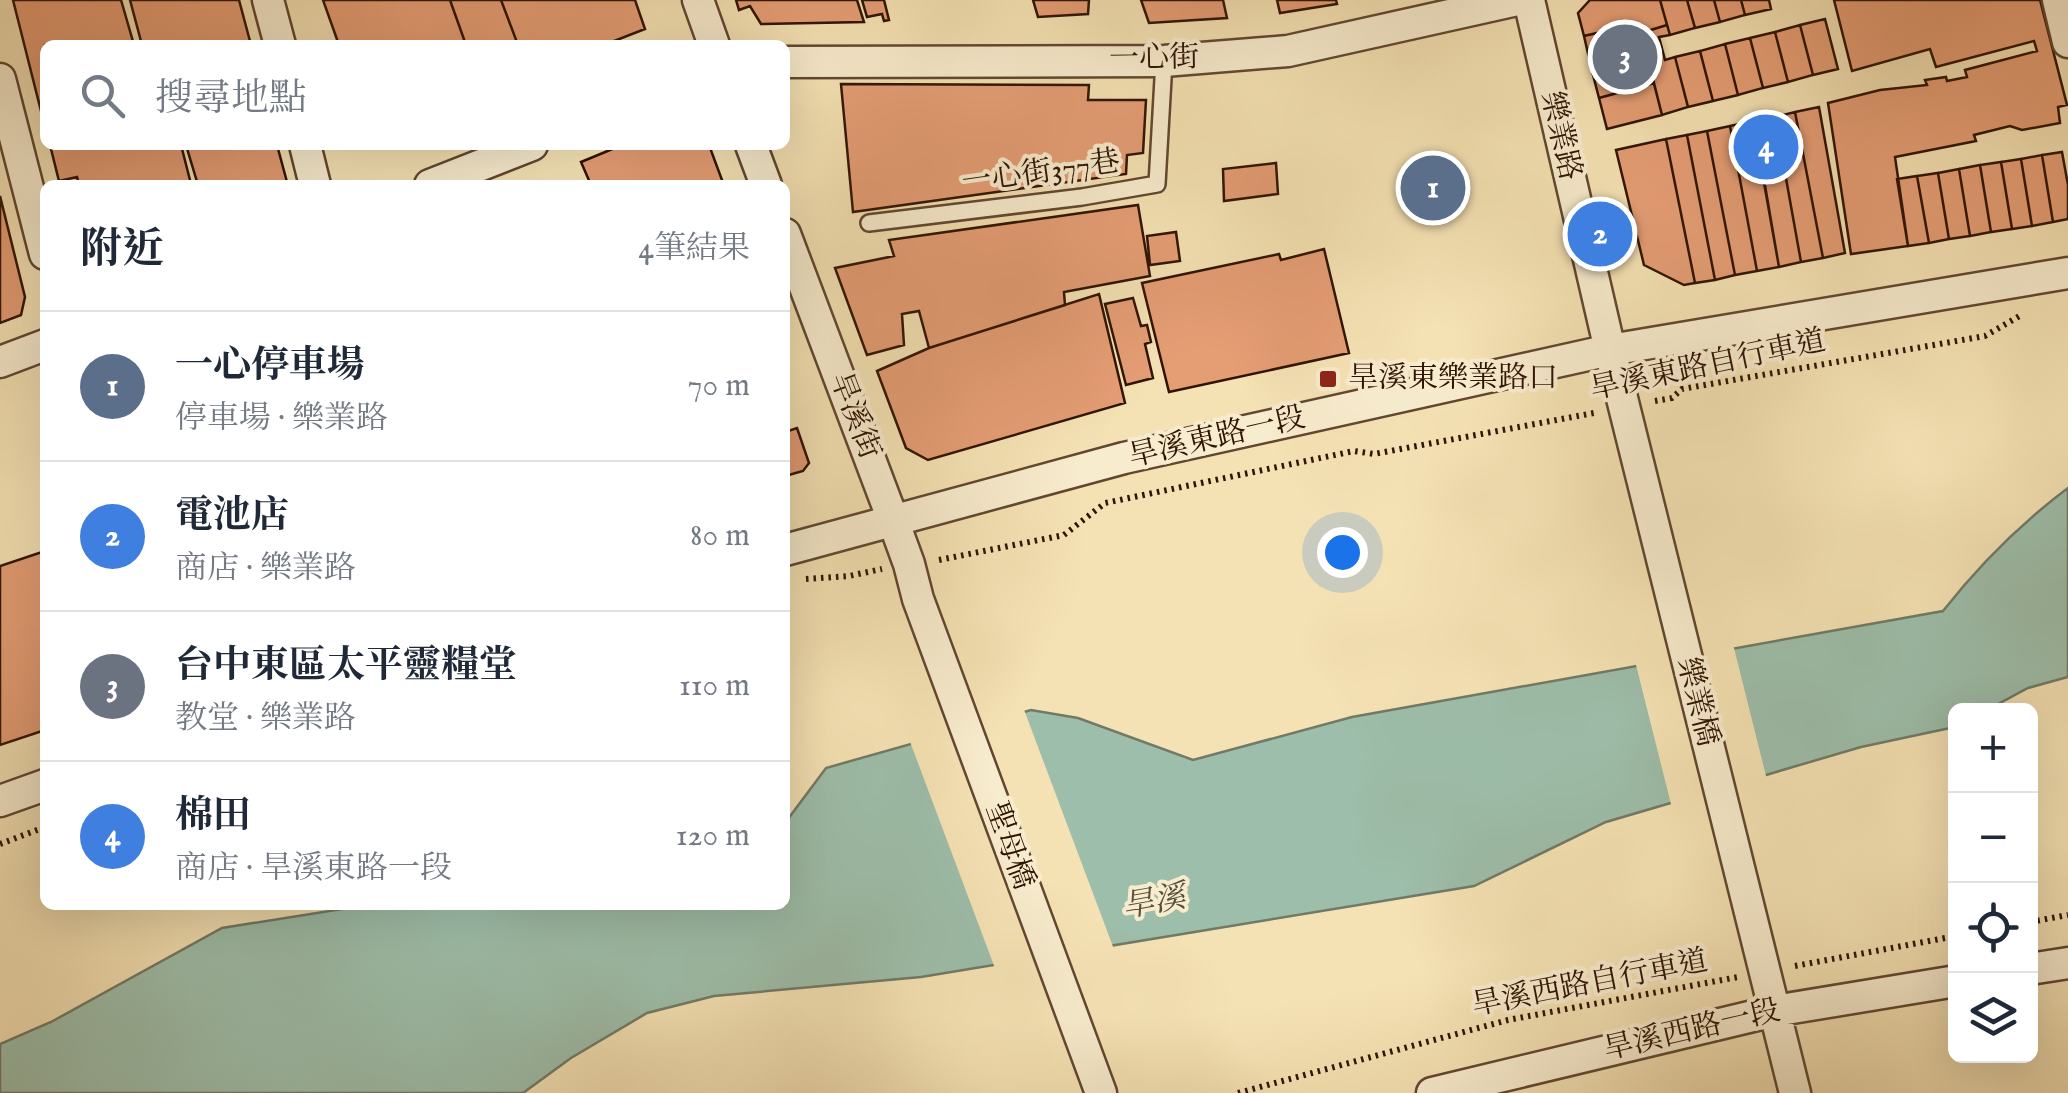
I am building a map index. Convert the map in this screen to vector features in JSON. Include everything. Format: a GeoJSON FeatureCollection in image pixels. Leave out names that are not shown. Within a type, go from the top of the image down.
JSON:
{"type":"FeatureCollection","features":[{"type":"Feature","properties":{"kind":"street"},"geometry":{"type":"LineString","coordinates":[[268,0],[279,40]]}},
{"type":"Feature","properties":{"kind":"street"},"geometry":{"type":"LineString","coordinates":[[698,0],[712,40]]}},
{"type":"Feature","properties":{"kind":"street","name":"一心街"},"geometry":{"type":"LineString","coordinates":[[790,62],[1164,61],[1288,51],[1517,0]]}},
{"type":"Feature","properties":{"kind":"street","name":"樂業路"},"geometry":{"type":"LineString","coordinates":[[1529,0],[1633,448]]}},
{"type":"Feature","properties":{"kind":"street"},"geometry":{"type":"LineString","coordinates":[[2058,0],[2068,42]]}},
{"type":"Feature","properties":{"kind":"street"},"geometry":{"type":"LineString","coordinates":[[0,80],[40,235]]}},
{"type":"Feature","properties":{"kind":"street"},"geometry":{"type":"LineString","coordinates":[[306,150],[314,180]]}},
{"type":"Feature","properties":{"kind":"street"},"geometry":{"type":"LineString","coordinates":[[443,180],[519,150]]}},
{"type":"Feature","properties":{"kind":"street"},"geometry":{"type":"LineString","coordinates":[[753,150],[764,180]]}},
{"type":"Feature","properties":{"kind":"street","name":"旱溪街"},"geometry":{"type":"LineString","coordinates":[[790,247],[893,520],[918,599]]}},
{"type":"Feature","properties":{"kind":"street","name":"旱溪東路一段"},"geometry":{"type":"LineString","coordinates":[[790,549],[1124,458],[1610,350],[2068,273]]}},
{"type":"Feature","properties":{"kind":"street"},"geometry":{"type":"LineString","coordinates":[[0,362],[40,347]]}},
{"type":"Feature","properties":{"kind":"street","name":"樂業橋"},"geometry":{"type":"LineString","coordinates":[[1633,448],[1762,965]]}},
{"type":"Feature","properties":{"kind":"street","name":"聖母橋"},"geometry":{"type":"LineString","coordinates":[[918,599],[1100,1093]]}},
{"type":"Feature","properties":{"kind":"street"},"geometry":{"type":"LineString","coordinates":[[0,801],[40,786]]}},
{"type":"Feature","properties":{"kind":"street"},"geometry":{"type":"LineString","coordinates":[[2038,969],[2068,964]]}},
{"type":"Feature","properties":{"kind":"street"},"geometry":{"type":"LineString","coordinates":[[1762,965],[1795,1093]]}},
{"type":"Feature","properties":{"kind":"street","name":"旱溪西路一段"},"geometry":{"type":"LineString","coordinates":[[1432,1093],[1774,1010],[1948,983]]}},
{"type":"Feature","properties":{"kind":"lane","name":"一心街377巷"},"geometry":{"type":"LineString","coordinates":[[869,222],[1082,197],[1157,184],[1164,61]]}},
{"type":"Feature","properties":{"kind":"path","name":"旱溪東路自行車道"},"geometry":{"type":"LineString","coordinates":[[951,558],[1064,535],[1104,504],[1354,451],[1374,454],[1672,398],[1682,388],[1985,336],[2021,314],[2037,312]]}},
{"type":"Feature","properties":{"kind":"path"},"geometry":{"type":"LineString","coordinates":[[793,580],[848,576]]}},
{"type":"Feature","properties":{"kind":"path"},"geometry":{"type":"LineString","coordinates":[[0,844],[40,829]]}},
{"type":"Feature","properties":{"kind":"path"},"geometry":{"type":"LineString","coordinates":[[2038,921],[2068,915]]}},
{"type":"Feature","properties":{"kind":"path","name":"旱溪西路自行車道"},"geometry":{"type":"LineString","coordinates":[[1238,1093],[1508,1020],[1762,965],[1948,937]]}},
{"type":"Feature","properties":{"kind":"water","name":"旱溪"},"geometry":{"type":"Polygon","coordinates":[[[2068,488],[2068,677],[2028,688],[2000,703],[1948,703],[1948,728],[1861,747],[1606,822],[1474,886],[921,977],[714,996],[647,1013],[571,1058],[523,1093],[0,1093],[0,1044],[51,1022],[222,928],[335,910],[790,910],[790,816],[826,768],[1031,710],[1078,718],[1193,760],[1352,717],[1943,611],[2001,545],[2068,488]]]}},
{"type":"Feature","properties":{"kind":"pier"},"geometry":{"type":"Polygon","coordinates":[[[1733,644],[1767,780],[1672,808],[1635,661],[1733,644]]]}},
{"type":"Feature","properties":{"kind":"pier"},"geometry":{"type":"Polygon","coordinates":[[[1023,707],[1115,952],[996,971],[909,739],[1023,707]]]}},
{"type":"Feature","properties":{"kind":"building"},"geometry":{"type":"Polygon","coordinates":[[[13,0],[121,0],[133,40],[40,40],[40,107],[13,0]]]}},
{"type":"Feature","properties":{"kind":"building"},"geometry":{"type":"Polygon","coordinates":[[[130,0],[239,0],[250,40],[141,40],[130,0]]]}},
{"type":"Feature","properties":{"kind":"building"},"geometry":{"type":"Polygon","coordinates":[[[323,0],[450,0],[464,40],[337,40],[323,0]]]}},
{"type":"Feature","properties":{"kind":"building"},"geometry":{"type":"Polygon","coordinates":[[[450,0],[501,0],[516,40],[464,40],[450,0]]]}},
{"type":"Feature","properties":{"kind":"building"},"geometry":{"type":"Polygon","coordinates":[[[501,0],[635,0],[645,29],[617,40],[516,40],[501,0]]]}},
{"type":"Feature","properties":{"kind":"building"},"geometry":{"type":"Polygon","coordinates":[[[736,0],[857,0],[864,22],[761,24],[750,6],[739,10],[736,0]]]}},
{"type":"Feature","properties":{"kind":"building"},"geometry":{"type":"Polygon","coordinates":[[[862,0],[884,0],[889,20],[884,21],[882,14],[867,17],[862,0]]]}},
{"type":"Feature","properties":{"kind":"building"},"geometry":{"type":"Polygon","coordinates":[[[1033,0],[1089,0],[1088,14],[1038,17],[1033,0]]]}},
{"type":"Feature","properties":{"kind":"building"},"geometry":{"type":"Polygon","coordinates":[[[1141,0],[1223,0],[1227,18],[1149,23],[1141,0]]]}},
{"type":"Feature","properties":{"kind":"building"},"geometry":{"type":"Polygon","coordinates":[[[1277,0],[1336,0],[1337,4],[1280,13],[1277,0]]]}},
{"type":"Feature","properties":{"kind":"building"},"geometry":{"type":"Polygon","coordinates":[[[1590,0],[1660,0],[1667,25],[1617,37],[1601,32],[1584,36],[1578,13],[1590,0]]]}},
{"type":"Feature","properties":{"kind":"building"},"geometry":{"type":"Polygon","coordinates":[[[1660,0],[1687,0],[1695,28],[1670,35],[1660,0]]]}},
{"type":"Feature","properties":{"kind":"building"},"geometry":{"type":"Polygon","coordinates":[[[1687,0],[1714,0],[1720,22],[1695,28],[1687,0]]]}},
{"type":"Feature","properties":{"kind":"building"},"geometry":{"type":"Polygon","coordinates":[[[1714,0],[1741,0],[1745,15],[1720,22],[1714,0]]]}},
{"type":"Feature","properties":{"kind":"building"},"geometry":{"type":"Polygon","coordinates":[[[1741,0],[1769,0],[1771,9],[1745,15],[1741,0]]]}},
{"type":"Feature","properties":{"kind":"building"},"geometry":{"type":"Polygon","coordinates":[[[1834,0],[2040,0],[2067,105],[2058,107],[2060,123],[2022,130],[2010,126],[1974,135],[1976,141],[1895,157],[1908,246],[1851,254],[1828,103],[1880,90],[1927,85],[1925,80],[1967,77],[1965,70],[2037,51],[2034,41],[1936,67],[1930,49],[1852,71],[1834,0]]]}},
{"type":"Feature","properties":{"kind":"building"},"geometry":{"type":"Polygon","coordinates":[[[1825,19],[1838,69],[1813,75],[1800,25],[1825,19]]]}},
{"type":"Feature","properties":{"kind":"building"},"geometry":{"type":"Polygon","coordinates":[[[1667,25],[1670,35],[1659,37],[1665,60],[1675,57],[1688,107],[1662,115],[1641,33],[1667,25]]]}},
{"type":"Feature","properties":{"kind":"building"},"geometry":{"type":"Polygon","coordinates":[[[1800,25],[1813,75],[1788,82],[1775,32],[1800,25]]]}},
{"type":"Feature","properties":{"kind":"building"},"geometry":{"type":"Polygon","coordinates":[[[1601,32],[1617,37],[1641,33],[1647,57],[1592,71],[1584,36],[1601,32]]]}},
{"type":"Feature","properties":{"kind":"building"},"geometry":{"type":"Polygon","coordinates":[[[1775,32],[1788,82],[1763,88],[1750,38],[1775,32]]]}},
{"type":"Feature","properties":{"kind":"building"},"geometry":{"type":"Polygon","coordinates":[[[1750,38],[1763,88],[1738,95],[1725,44],[1750,38]]]}},
{"type":"Feature","properties":{"kind":"building"},"geometry":{"type":"Polygon","coordinates":[[[1725,44],[1738,95],[1713,101],[1700,51],[1725,44]]]}},
{"type":"Feature","properties":{"kind":"building"},"geometry":{"type":"Polygon","coordinates":[[[1700,51],[1713,101],[1688,107],[1675,57],[1700,51]]]}},
{"type":"Feature","properties":{"kind":"building"},"geometry":{"type":"Polygon","coordinates":[[[1647,57],[1654,83],[1599,98],[1592,71],[1647,57]]]}},
{"type":"Feature","properties":{"kind":"building"},"geometry":{"type":"Polygon","coordinates":[[[1654,83],[1662,115],[1607,129],[1599,98],[1654,83]]]}},
{"type":"Feature","properties":{"kind":"building"},"geometry":{"type":"Polygon","coordinates":[[[841,84],[1089,85],[1088,100],[1146,100],[1143,153],[1127,155],[1126,174],[853,212],[841,84]]]}},
{"type":"Feature","properties":{"kind":"building"},"geometry":{"type":"Polygon","coordinates":[[[1819,107],[1845,253],[1823,258],[1795,112],[1819,107]]]}},
{"type":"Feature","properties":{"kind":"building"},"geometry":{"type":"Polygon","coordinates":[[[1795,112],[1823,258],[1801,262],[1775,117],[1795,112]]]}},
{"type":"Feature","properties":{"kind":"building"},"geometry":{"type":"Polygon","coordinates":[[[1753,121],[1779,267],[1757,271],[1730,126],[1753,121]]]}},
{"type":"Feature","properties":{"kind":"building"},"geometry":{"type":"Polygon","coordinates":[[[1730,126],[1757,271],[1735,275],[1707,131],[1730,126]]]}},
{"type":"Feature","properties":{"kind":"building"},"geometry":{"type":"Polygon","coordinates":[[[1777,128],[1801,262],[1779,267],[1756,133],[1777,128]]]}},
{"type":"Feature","properties":{"kind":"building"},"geometry":{"type":"Polygon","coordinates":[[[1707,131],[1735,275],[1715,280],[1687,135],[1707,131]]]}},
{"type":"Feature","properties":{"kind":"building"},"geometry":{"type":"Polygon","coordinates":[[[1687,135],[1715,280],[1695,283],[1666,139],[1687,135]]]}},
{"type":"Feature","properties":{"kind":"building"},"geometry":{"type":"Polygon","coordinates":[[[1666,139],[1695,283],[1684,285],[1644,265],[1616,150],[1666,139]]]}},
{"type":"Feature","properties":{"kind":"building"},"geometry":{"type":"Polygon","coordinates":[[[51,150],[182,150],[190,180],[77,177],[59,180],[51,150]]]}},
{"type":"Feature","properties":{"kind":"building"},"geometry":{"type":"Polygon","coordinates":[[[188,150],[278,150],[286,180],[196,180],[188,150]]]}},
{"type":"Feature","properties":{"kind":"building"},"geometry":{"type":"Polygon","coordinates":[[[610,150],[711,150],[722,180],[589,180],[581,162],[610,150]]]}},
{"type":"Feature","properties":{"kind":"building"},"geometry":{"type":"Polygon","coordinates":[[[2062,152],[2068,185],[2068,219],[2053,222],[2042,155],[2062,152]]]}},
{"type":"Feature","properties":{"kind":"building"},"geometry":{"type":"Polygon","coordinates":[[[2042,155],[2053,222],[2032,226],[2021,159],[2042,155]]]}},
{"type":"Feature","properties":{"kind":"building"},"geometry":{"type":"Polygon","coordinates":[[[2021,159],[2032,226],[2012,229],[2001,162],[2021,159]]]}},
{"type":"Feature","properties":{"kind":"building"},"geometry":{"type":"Polygon","coordinates":[[[2001,162],[2012,229],[1991,232],[1980,165],[2001,162]]]}},
{"type":"Feature","properties":{"kind":"building"},"geometry":{"type":"Polygon","coordinates":[[[1276,163],[1278,194],[1224,201],[1223,169],[1276,163]]]}},
{"type":"Feature","properties":{"kind":"building"},"geometry":{"type":"Polygon","coordinates":[[[1980,165],[1991,232],[1970,236],[1959,169],[1980,165]]]}},
{"type":"Feature","properties":{"kind":"building"},"geometry":{"type":"Polygon","coordinates":[[[1959,169],[1970,236],[1949,239],[1938,173],[1959,169]]]}},
{"type":"Feature","properties":{"kind":"building"},"geometry":{"type":"Polygon","coordinates":[[[1938,173],[1949,239],[1929,243],[1917,176],[1938,173]]]}},
{"type":"Feature","properties":{"kind":"building"},"geometry":{"type":"Polygon","coordinates":[[[1917,176],[1929,243],[1908,246],[1897,179],[1917,176]]]}},
{"type":"Feature","properties":{"kind":"building"},"geometry":{"type":"Polygon","coordinates":[[[0,196],[25,297],[21,315],[0,323],[0,196]]]}},
{"type":"Feature","properties":{"kind":"building"},"geometry":{"type":"Polygon","coordinates":[[[1138,205],[1150,276],[1064,292],[1065,305],[929,348],[919,311],[902,314],[904,345],[867,355],[835,268],[894,256],[889,240],[1138,205]]]}},
{"type":"Feature","properties":{"kind":"building"},"geometry":{"type":"Polygon","coordinates":[[[1176,232],[1180,261],[1150,265],[1147,236],[1176,232]]]}},
{"type":"Feature","properties":{"kind":"building"},"geometry":{"type":"Polygon","coordinates":[[[1324,249],[1349,353],[1169,392],[1142,283],[1279,254],[1281,260],[1324,249]]]}},
{"type":"Feature","properties":{"kind":"building"},"geometry":{"type":"Polygon","coordinates":[[[1099,294],[1125,403],[928,460],[906,448],[877,371],[929,348],[1099,294]]]}},
{"type":"Feature","properties":{"kind":"building"},"geometry":{"type":"Polygon","coordinates":[[[1133,298],[1141,326],[1147,325],[1151,342],[1145,344],[1153,378],[1126,385],[1105,304],[1133,298]]]}},
{"type":"Feature","properties":{"kind":"building"},"geometry":{"type":"Polygon","coordinates":[[[797,428],[809,463],[803,471],[790,475],[790,430],[797,428]]]}},
{"type":"Feature","properties":{"kind":"building"},"geometry":{"type":"Polygon","coordinates":[[[40,553],[40,732],[0,745],[0,566],[40,553]]]}},
{"type":"Feature","properties":{"kind":"place","name":"台中東區太平靈糧堂"},"geometry":{"type":"Point","coordinates":[1625,57]}},
{"type":"Feature","properties":{"kind":"place","name":"棉田"},"geometry":{"type":"Point","coordinates":[1766,147]}},
{"type":"Feature","properties":{"kind":"place","name":"一心停車場"},"geometry":{"type":"Point","coordinates":[1433,188]}},
{"type":"Feature","properties":{"kind":"place","name":"電池店"},"geometry":{"type":"Point","coordinates":[1600,234]}},
{"type":"Feature","properties":{"kind":"place","name":"旱溪東樂業路口"},"geometry":{"type":"Point","coordinates":[1328,379]}}]}
